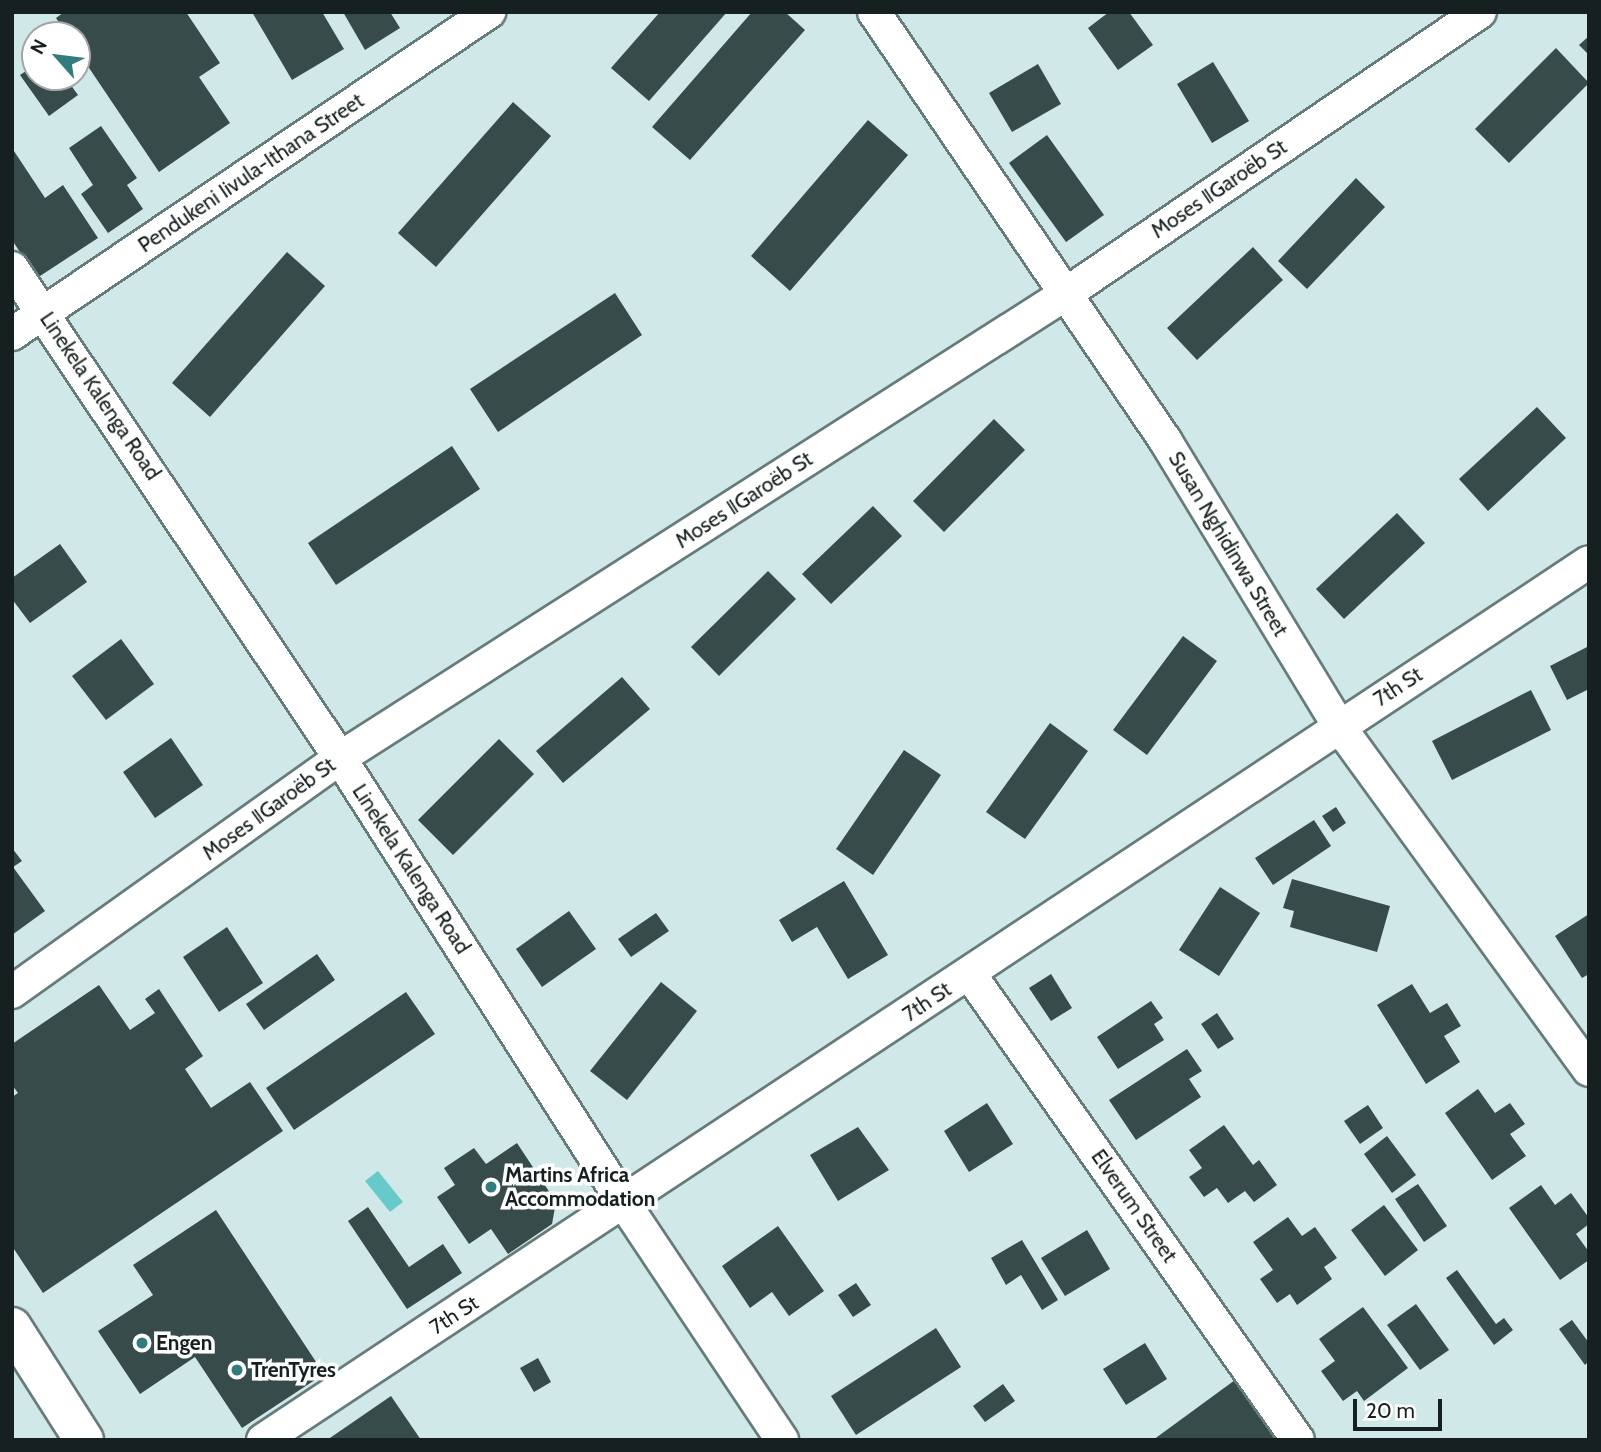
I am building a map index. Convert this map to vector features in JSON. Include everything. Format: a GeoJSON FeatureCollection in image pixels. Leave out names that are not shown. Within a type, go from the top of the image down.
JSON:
{"type":"FeatureCollection","features":[{"type":"Feature","properties":{"kind":"highway"},"geometry":{"type":"LineString","coordinates":[[12,1327],[84,1440]]}},
{"type":"Feature","properties":{"kind":"street","name":"Pendukeni Iivula-Ithana Street"},"geometry":{"type":"LineString","coordinates":[[12,334],[489,12]]}},
{"type":"Feature","properties":{"kind":"street","name":"Susan Nghidinwa Street"},"geometry":{"type":"LineString","coordinates":[[874,12],[1165,440],[1339,726],[1589,1070]]}},
{"type":"Feature","properties":{"kind":"street","name":"Moses ǁGaroëb St"},"geometry":{"type":"LineString","coordinates":[[12,992],[340,758],[1064,295],[1480,12]]}},
{"type":"Feature","properties":{"kind":"street","name":"Linekela Kalenga Road"},"geometry":{"type":"LineString","coordinates":[[12,268],[44,312],[340,758],[624,1203],[782,1440]]}},
{"type":"Feature","properties":{"kind":"street","name":"7th St"},"geometry":{"type":"LineString","coordinates":[[263,1440],[1589,562]]}},
{"type":"Feature","properties":{"kind":"street","name":"Elverum Street"},"geometry":{"type":"LineString","coordinates":[[970,973],[1298,1440]]}},
{"type":"Feature","properties":{"kind":"water"},"geometry":{"type":"Polygon","coordinates":[[[378,1171],[403,1202],[390,1212],[365,1181],[378,1171]]]}},
{"type":"Feature","properties":{"kind":"building"},"geometry":{"type":"Polygon","coordinates":[[[64,12],[186,12],[220,63],[199,77],[230,123],[159,172],[91,71],[91,21],[58,21],[56,18],[64,12]]]}},
{"type":"Feature","properties":{"kind":"building"},"geometry":{"type":"Polygon","coordinates":[[[252,12],[322,12],[344,49],[292,80],[252,12]]]}},
{"type":"Feature","properties":{"kind":"building"},"geometry":{"type":"Polygon","coordinates":[[[343,12],[390,12],[400,28],[365,50],[343,12]]]}},
{"type":"Feature","properties":{"kind":"building"},"geometry":{"type":"Polygon","coordinates":[[[660,12],[727,12],[649,101],[611,68],[660,12]]]}},
{"type":"Feature","properties":{"kind":"building"},"geometry":{"type":"Polygon","coordinates":[[[752,12],[785,12],[805,30],[690,160],[652,127],[752,12]]]}},
{"type":"Feature","properties":{"kind":"building"},"geometry":{"type":"Polygon","coordinates":[[[1109,12],[1129,12],[1153,45],[1118,70],[1088,28],[1109,12]]]}},
{"type":"Feature","properties":{"kind":"building"},"geometry":{"type":"Polygon","coordinates":[[[1589,36],[1589,55],[1579,45],[1589,36]]]}},
{"type":"Feature","properties":{"kind":"building"},"geometry":{"type":"Polygon","coordinates":[[[1556,48],[1589,83],[1509,163],[1475,129],[1556,48]]]}},
{"type":"Feature","properties":{"kind":"building"},"geometry":{"type":"Polygon","coordinates":[[[1213,62],[1249,121],[1212,143],[1177,84],[1213,62]]]}},
{"type":"Feature","properties":{"kind":"building"},"geometry":{"type":"Polygon","coordinates":[[[1038,64],[1061,104],[1012,132],[989,93],[1038,64]]]}},
{"type":"Feature","properties":{"kind":"building"},"geometry":{"type":"Polygon","coordinates":[[[31,91],[75,91],[78,95],[49,116],[31,91]]]}},
{"type":"Feature","properties":{"kind":"building"},"geometry":{"type":"Polygon","coordinates":[[[513,102],[551,136],[436,267],[398,233],[513,102]]]}},
{"type":"Feature","properties":{"kind":"building"},"geometry":{"type":"Polygon","coordinates":[[[868,120],[908,155],[790,291],[751,256],[868,120]]]}},
{"type":"Feature","properties":{"kind":"building"},"geometry":{"type":"Polygon","coordinates":[[[101,126],[137,178],[127,185],[143,209],[108,233],[81,194],[93,185],[69,148],[101,126]]]}},
{"type":"Feature","properties":{"kind":"building"},"geometry":{"type":"Polygon","coordinates":[[[1047,135],[1104,215],[1066,242],[1009,163],[1047,135]]]}},
{"type":"Feature","properties":{"kind":"building"},"geometry":{"type":"Polygon","coordinates":[[[12,148],[45,198],[63,185],[98,238],[37,278],[12,240],[12,148]]]}},
{"type":"Feature","properties":{"kind":"building"},"geometry":{"type":"Polygon","coordinates":[[[1356,178],[1385,207],[1307,289],[1278,261],[1356,178]]]}},
{"type":"Feature","properties":{"kind":"building"},"geometry":{"type":"Polygon","coordinates":[[[1253,247],[1283,280],[1197,360],[1167,328],[1253,247]]]}},
{"type":"Feature","properties":{"kind":"building"},"geometry":{"type":"Polygon","coordinates":[[[287,252],[325,286],[210,417],[172,383],[287,252]]]}},
{"type":"Feature","properties":{"kind":"building"},"geometry":{"type":"Polygon","coordinates":[[[615,293],[642,335],[498,432],[470,389],[615,293]]]}},
{"type":"Feature","properties":{"kind":"building"},"geometry":{"type":"Polygon","coordinates":[[[1537,407],[1566,438],[1488,511],[1459,479],[1537,407]]]}},
{"type":"Feature","properties":{"kind":"building"},"geometry":{"type":"Polygon","coordinates":[[[994,419],[1025,450],[944,532],[913,501],[994,419]]]}},
{"type":"Feature","properties":{"kind":"building"},"geometry":{"type":"Polygon","coordinates":[[[452,446],[480,489],[336,585],[308,543],[452,446]]]}},
{"type":"Feature","properties":{"kind":"building"},"geometry":{"type":"Polygon","coordinates":[[[873,506],[902,536],[831,604],[802,574],[873,506]]]}},
{"type":"Feature","properties":{"kind":"building"},"geometry":{"type":"Polygon","coordinates":[[[1397,513],[1425,543],[1344,619],[1316,589],[1397,513]]]}},
{"type":"Feature","properties":{"kind":"building"},"geometry":{"type":"Polygon","coordinates":[[[60,544],[87,582],[30,623],[12,599],[12,578],[60,544]]]}},
{"type":"Feature","properties":{"kind":"building"},"geometry":{"type":"Polygon","coordinates":[[[768,571],[796,599],[719,676],[691,647],[768,571]]]}},
{"type":"Feature","properties":{"kind":"building"},"geometry":{"type":"Polygon","coordinates":[[[1183,636],[1217,661],[1147,755],[1113,730],[1183,636]]]}},
{"type":"Feature","properties":{"kind":"building"},"geometry":{"type":"Polygon","coordinates":[[[121,639],[154,684],[106,720],[72,676],[121,639]]]}},
{"type":"Feature","properties":{"kind":"building"},"geometry":{"type":"Polygon","coordinates":[[[1589,646],[1589,689],[1567,700],[1550,666],[1589,646]]]}},
{"type":"Feature","properties":{"kind":"building"},"geometry":{"type":"Polygon","coordinates":[[[622,677],[650,709],[563,783],[536,751],[622,677]]]}},
{"type":"Feature","properties":{"kind":"building"},"geometry":{"type":"Polygon","coordinates":[[[1531,690],[1551,730],[1452,780],[1432,741],[1531,690]]]}},
{"type":"Feature","properties":{"kind":"building"},"geometry":{"type":"Polygon","coordinates":[[[1050,723],[1088,751],[1025,839],[986,812],[1050,723]]]}},
{"type":"Feature","properties":{"kind":"building"},"geometry":{"type":"Polygon","coordinates":[[[171,738],[203,785],[155,818],[123,772],[171,738]]]}},
{"type":"Feature","properties":{"kind":"building"},"geometry":{"type":"Polygon","coordinates":[[[499,739],[534,774],[453,855],[418,820],[499,739]]]}},
{"type":"Feature","properties":{"kind":"building"},"geometry":{"type":"Polygon","coordinates":[[[904,750],[941,775],[873,875],[836,849],[904,750]]]}},
{"type":"Feature","properties":{"kind":"building"},"geometry":{"type":"Polygon","coordinates":[[[1336,807],[1346,823],[1333,832],[1322,816],[1336,807]]]}},
{"type":"Feature","properties":{"kind":"building"},"geometry":{"type":"Polygon","coordinates":[[[1314,820],[1331,846],[1273,885],[1255,858],[1314,820]]]}},
{"type":"Feature","properties":{"kind":"building"},"geometry":{"type":"Polygon","coordinates":[[[12,848],[22,861],[13,867],[45,911],[12,935],[12,848]]]}},
{"type":"Feature","properties":{"kind":"building"},"geometry":{"type":"Polygon","coordinates":[[[1292,879],[1390,906],[1377,952],[1290,927],[1294,911],[1283,908],[1292,879]]]}},
{"type":"Feature","properties":{"kind":"building"},"geometry":{"type":"Polygon","coordinates":[[[844,881],[888,955],[848,979],[817,927],[792,942],[779,920],[844,881]]]}},
{"type":"Feature","properties":{"kind":"building"},"geometry":{"type":"Polygon","coordinates":[[[1220,887],[1260,913],[1219,976],[1179,950],[1220,887]]]}},
{"type":"Feature","properties":{"kind":"building"},"geometry":{"type":"Polygon","coordinates":[[[569,911],[596,949],[542,987],[516,949],[569,911]]]}},
{"type":"Feature","properties":{"kind":"building"},"geometry":{"type":"Polygon","coordinates":[[[656,913],[669,931],[631,957],[618,939],[656,913]]]}},
{"type":"Feature","properties":{"kind":"building"},"geometry":{"type":"Polygon","coordinates":[[[1589,914],[1589,974],[1582,978],[1555,936],[1589,914]]]}},
{"type":"Feature","properties":{"kind":"building"},"geometry":{"type":"Polygon","coordinates":[[[227,927],[263,983],[219,1012],[183,957],[227,927]]]}},
{"type":"Feature","properties":{"kind":"building"},"geometry":{"type":"Polygon","coordinates":[[[317,954],[335,980],[264,1030],[246,1004],[317,954]]]}},
{"type":"Feature","properties":{"kind":"building"},"geometry":{"type":"Polygon","coordinates":[[[1051,974],[1072,1008],[1051,1021],[1029,988],[1051,974]]]}},
{"type":"Feature","properties":{"kind":"building"},"geometry":{"type":"Polygon","coordinates":[[[661,982],[697,1011],[627,1100],[590,1071],[661,982]]]}},
{"type":"Feature","properties":{"kind":"building"},"geometry":{"type":"Polygon","coordinates":[[[1412,984],[1430,1013],[1447,1003],[1461,1026],[1444,1036],[1460,1062],[1426,1084],[1377,1005],[1412,984]]]}},
{"type":"Feature","properties":{"kind":"building"},"geometry":{"type":"Polygon","coordinates":[[[99,985],[130,1030],[155,1013],[145,999],[159,989],[203,1056],[185,1069],[211,1108],[250,1082],[283,1131],[43,1293],[12,1246],[12,1097],[18,1093],[12,1085],[12,1044],[99,985]]]}},
{"type":"Feature","properties":{"kind":"building"},"geometry":{"type":"Polygon","coordinates":[[[406,992],[435,1034],[294,1130],[266,1088],[406,992]]]}},
{"type":"Feature","properties":{"kind":"building"},"geometry":{"type":"Polygon","coordinates":[[[1151,1001],[1163,1018],[1154,1024],[1164,1040],[1118,1069],[1097,1037],[1151,1001]]]}},
{"type":"Feature","properties":{"kind":"building"},"geometry":{"type":"Polygon","coordinates":[[[1217,1013],[1234,1039],[1218,1049],[1201,1024],[1217,1013]]]}},
{"type":"Feature","properties":{"kind":"building"},"geometry":{"type":"Polygon","coordinates":[[[1187,1049],[1202,1071],[1189,1079],[1201,1097],[1136,1140],[1109,1100],[1187,1049]]]}},
{"type":"Feature","properties":{"kind":"building"},"geometry":{"type":"Polygon","coordinates":[[[1478,1089],[1495,1113],[1510,1103],[1525,1124],[1510,1134],[1526,1156],[1492,1180],[1445,1113],[1478,1089]]]}},
{"type":"Feature","properties":{"kind":"building"},"geometry":{"type":"Polygon","coordinates":[[[987,1103],[1013,1144],[969,1172],[944,1131],[987,1103]]]}},
{"type":"Feature","properties":{"kind":"building"},"geometry":{"type":"Polygon","coordinates":[[[1368,1105],[1383,1128],[1360,1144],[1344,1121],[1368,1105]]]}},
{"type":"Feature","properties":{"kind":"building"},"geometry":{"type":"Polygon","coordinates":[[[1224,1125],[1253,1165],[1259,1160],[1277,1185],[1254,1202],[1245,1191],[1228,1203],[1217,1188],[1204,1197],[1189,1177],[1202,1168],[1189,1150],[1224,1125]]]}},
{"type":"Feature","properties":{"kind":"building"},"geometry":{"type":"Polygon","coordinates":[[[858,1127],[889,1170],[838,1201],[810,1155],[858,1127]]]}},
{"type":"Feature","properties":{"kind":"building"},"geometry":{"type":"Polygon","coordinates":[[[1387,1136],[1416,1175],[1392,1193],[1364,1154],[1387,1136]]]}},
{"type":"Feature","properties":{"kind":"building"},"geometry":{"type":"Polygon","coordinates":[[[517,1143],[556,1202],[552,1224],[508,1254],[491,1229],[469,1244],[437,1197],[455,1185],[444,1168],[474,1148],[486,1164],[517,1143]]]}},
{"type":"Feature","properties":{"kind":"building"},"geometry":{"type":"Polygon","coordinates":[[[1418,1184],[1447,1226],[1424,1242],[1395,1199],[1418,1184]]]}},
{"type":"Feature","properties":{"kind":"building"},"geometry":{"type":"Polygon","coordinates":[[[1541,1185],[1555,1205],[1571,1193],[1589,1218],[1589,1224],[1576,1234],[1589,1252],[1589,1260],[1560,1280],[1509,1208],[1541,1185]]]}},
{"type":"Feature","properties":{"kind":"building"},"geometry":{"type":"Polygon","coordinates":[[[1384,1205],[1418,1250],[1385,1276],[1351,1230],[1384,1205]]]}},
{"type":"Feature","properties":{"kind":"building"},"geometry":{"type":"Polygon","coordinates":[[[368,1207],[409,1267],[443,1244],[462,1273],[407,1309],[348,1221],[368,1207]]]}},
{"type":"Feature","properties":{"kind":"building"},"geometry":{"type":"Polygon","coordinates":[[[216,1210],[324,1374],[242,1428],[195,1357],[140,1394],[98,1331],[153,1295],[133,1265],[216,1210]]]}},
{"type":"Feature","properties":{"kind":"building"},"geometry":{"type":"Polygon","coordinates":[[[1288,1217],[1302,1236],[1315,1227],[1337,1258],[1324,1267],[1332,1279],[1297,1305],[1290,1294],[1277,1303],[1260,1279],[1273,1270],[1253,1242],[1288,1217]]]}},
{"type":"Feature","properties":{"kind":"building"},"geometry":{"type":"Polygon","coordinates":[[[778,1226],[824,1291],[789,1316],[772,1292],[750,1308],[722,1266],[778,1226]]]}},
{"type":"Feature","properties":{"kind":"building"},"geometry":{"type":"Polygon","coordinates":[[[1087,1230],[1110,1269],[1065,1296],[1041,1258],[1087,1230]]]}},
{"type":"Feature","properties":{"kind":"building"},"geometry":{"type":"Polygon","coordinates":[[[1022,1240],[1058,1300],[1042,1310],[1021,1275],[1006,1285],[991,1258],[1022,1240]]]}},
{"type":"Feature","properties":{"kind":"building"},"geometry":{"type":"Polygon","coordinates":[[[1457,1270],[1496,1324],[1504,1318],[1513,1330],[1494,1345],[1446,1278],[1457,1270]]]}},
{"type":"Feature","properties":{"kind":"building"},"geometry":{"type":"Polygon","coordinates":[[[856,1283],[871,1305],[853,1317],[838,1295],[856,1283]]]}},
{"type":"Feature","properties":{"kind":"building"},"geometry":{"type":"Polygon","coordinates":[[[1416,1304],[1449,1350],[1420,1370],[1387,1325],[1416,1304]]]}},
{"type":"Feature","properties":{"kind":"building"},"geometry":{"type":"Polygon","coordinates":[[[1363,1307],[1408,1368],[1364,1401],[1357,1391],[1343,1401],[1321,1371],[1335,1361],[1319,1339],[1363,1307]]]}},
{"type":"Feature","properties":{"kind":"building"},"geometry":{"type":"Polygon","coordinates":[[[1572,1320],[1589,1343],[1589,1361],[1585,1365],[1559,1329],[1572,1320]]]}},
{"type":"Feature","properties":{"kind":"building"},"geometry":{"type":"Polygon","coordinates":[[[936,1328],[961,1367],[856,1435],[831,1396],[936,1328]]]}},
{"type":"Feature","properties":{"kind":"building"},"geometry":{"type":"Polygon","coordinates":[[[1145,1343],[1167,1379],[1126,1405],[1103,1369],[1145,1343]]]}},
{"type":"Feature","properties":{"kind":"building"},"geometry":{"type":"Polygon","coordinates":[[[538,1358],[551,1382],[534,1392],[520,1368],[538,1358]]]}},
{"type":"Feature","properties":{"kind":"building"},"geometry":{"type":"Polygon","coordinates":[[[1235,1380],[1278,1440],[1153,1440],[1235,1380]]]}},
{"type":"Feature","properties":{"kind":"building"},"geometry":{"type":"Polygon","coordinates":[[[1003,1384],[1015,1401],[985,1422],[973,1406],[1003,1384]]]}},
{"type":"Feature","properties":{"kind":"building"},"geometry":{"type":"Polygon","coordinates":[[[391,1396],[421,1440],[327,1440],[391,1396]]]}},
{"type":"Feature","properties":{"kind":"place","name":"Martins Africa Accommodation"},"geometry":{"type":"Point","coordinates":[491,1187]}},
{"type":"Feature","properties":{"kind":"place","name":"Engen"},"geometry":{"type":"Point","coordinates":[142,1343]}},
{"type":"Feature","properties":{"kind":"place","name":"TrenTyres"},"geometry":{"type":"Point","coordinates":[237,1370]}}]}
